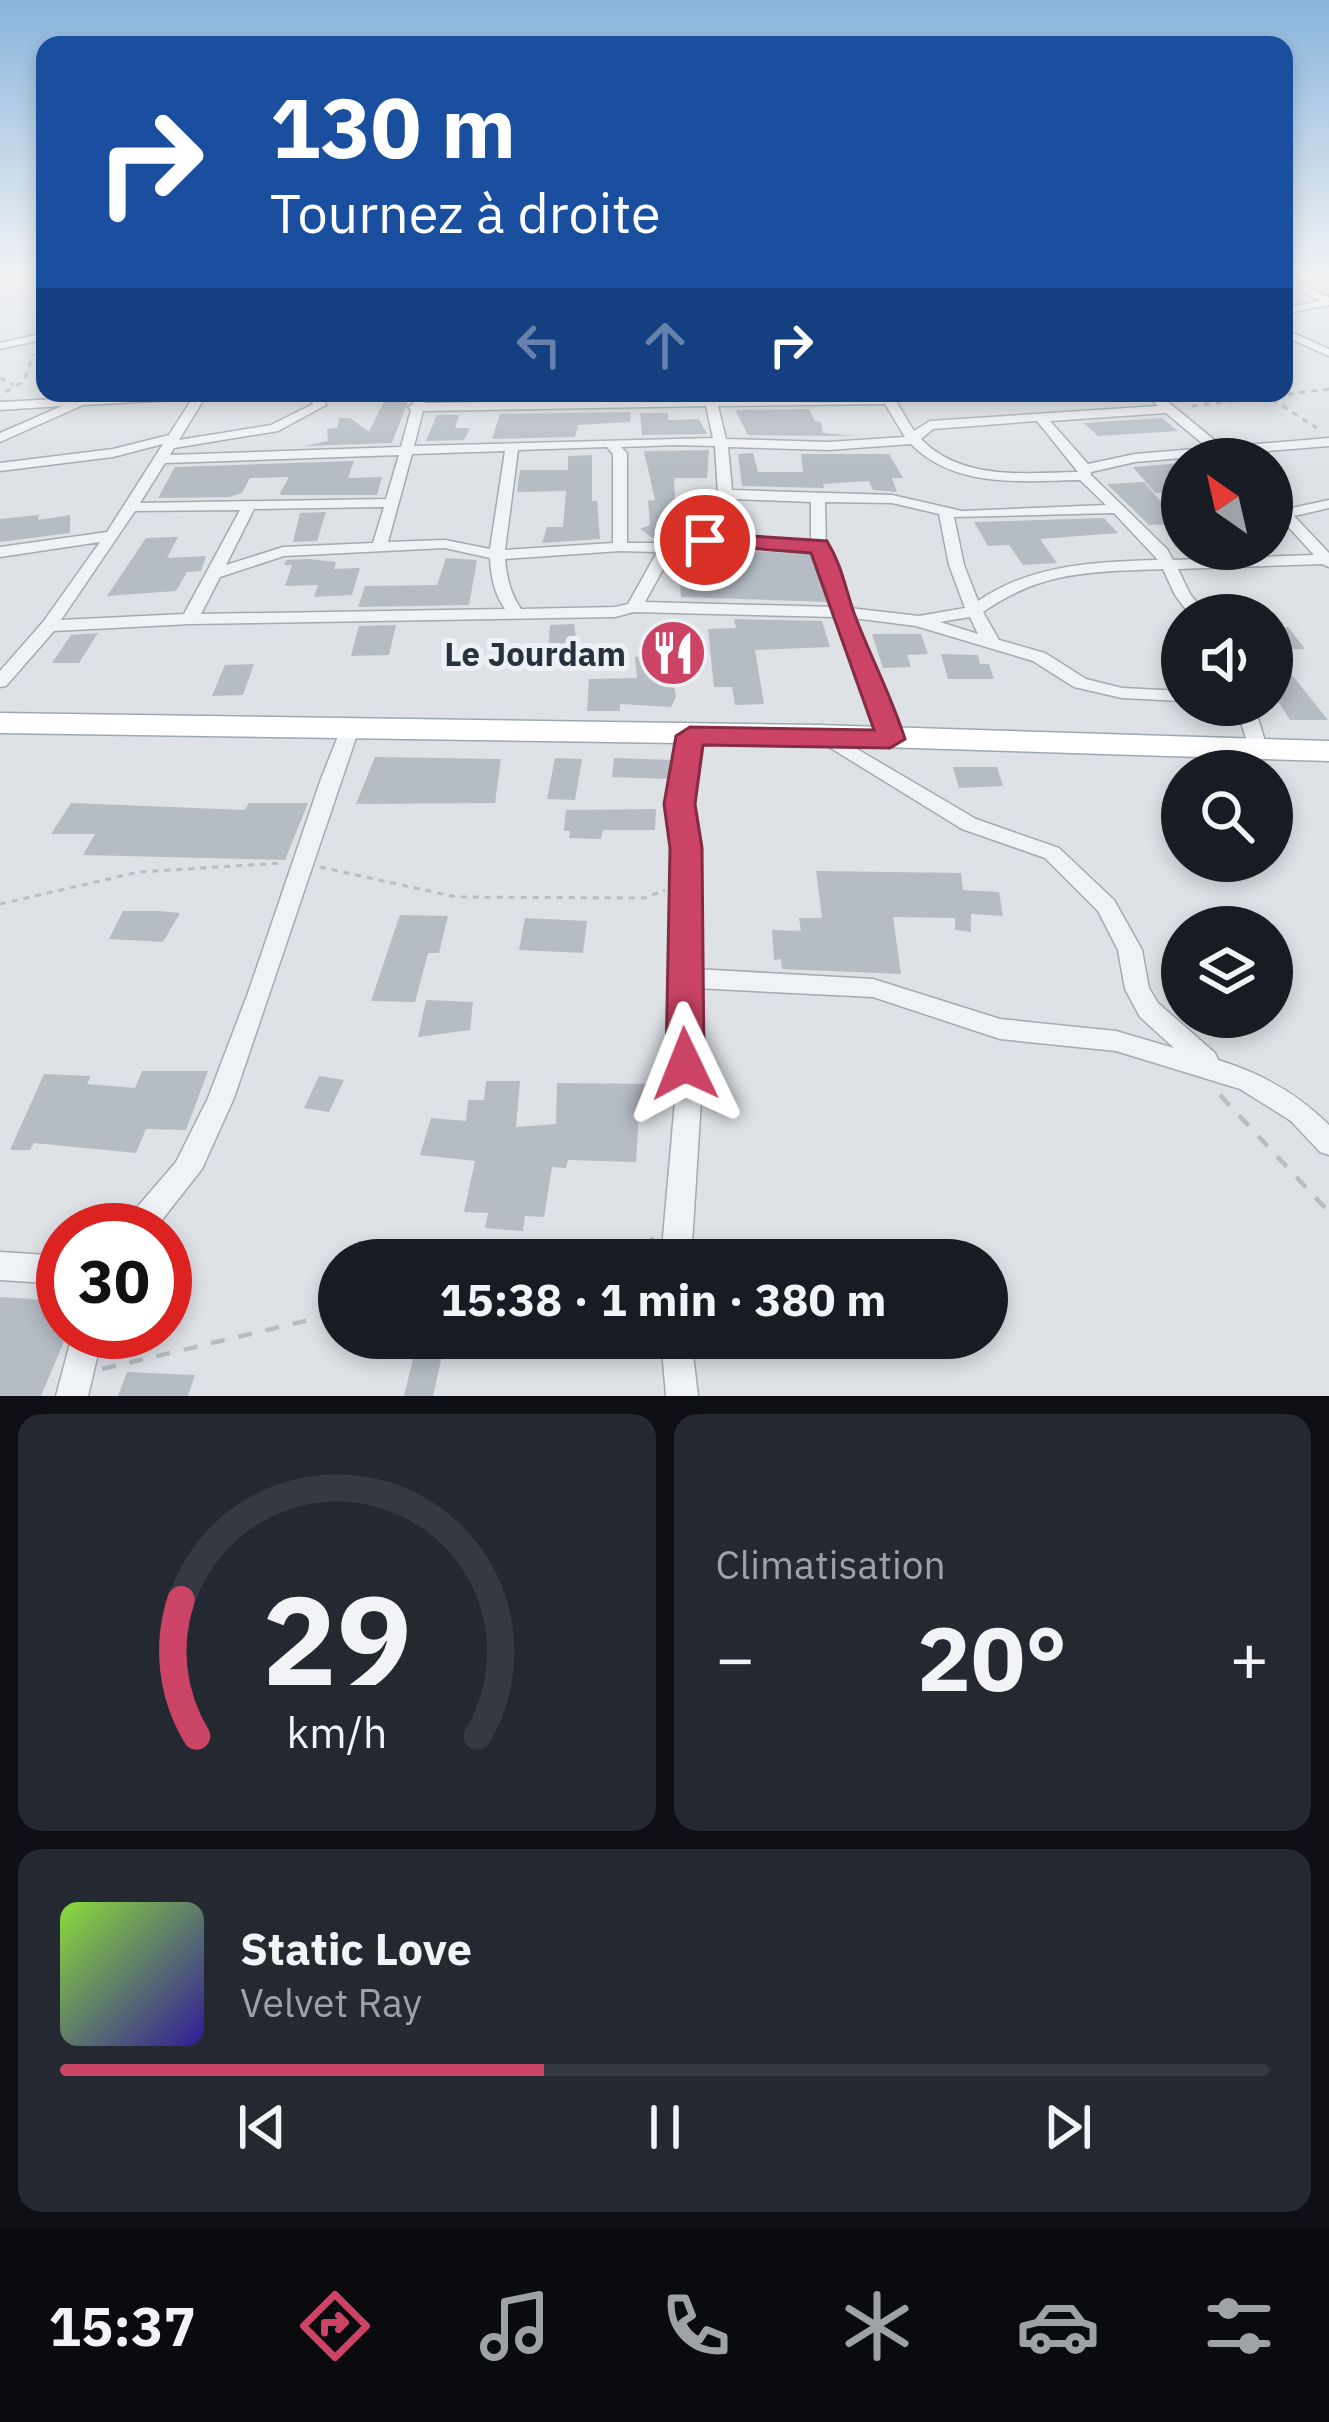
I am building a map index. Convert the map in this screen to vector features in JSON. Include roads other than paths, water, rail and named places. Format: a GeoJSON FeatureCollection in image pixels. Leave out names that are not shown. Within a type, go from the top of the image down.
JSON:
{"type":"FeatureCollection","features":[{"type":"Feature","properties":{"kind":"main road"},"geometry":{"type":"LineString","coordinates":[[1,725],[823,735],[1227,750]]}},
{"type":"Feature","properties":{"kind":"main road"},"geometry":{"type":"LineString","coordinates":[[1293,751],[1329,751]]}},
{"type":"Feature","properties":{"kind":"street"},"geometry":{"type":"LineString","coordinates":[[1293,336],[1329,353]]}},
{"type":"Feature","properties":{"kind":"street"},"geometry":{"type":"LineString","coordinates":[[1293,343],[1329,339]]}},
{"type":"Feature","properties":{"kind":"street"},"geometry":{"type":"LineString","coordinates":[[0,346],[36,342]]}},
{"type":"Feature","properties":{"kind":"street"},"geometry":{"type":"LineString","coordinates":[[0,406],[67,402]]}},
{"type":"Feature","properties":{"kind":"street"},"geometry":{"type":"LineString","coordinates":[[0,438],[82,402]]}},
{"type":"Feature","properties":{"kind":"street"},"geometry":{"type":"LineString","coordinates":[[0,682],[49,626],[132,507],[196,402]]}},
{"type":"Feature","properties":{"kind":"street"},"geometry":{"type":"LineString","coordinates":[[0,467],[167,448],[274,428],[319,402]]}},
{"type":"Feature","properties":{"kind":"street"},"geometry":{"type":"LineString","coordinates":[[379,547],[417,402]]}},
{"type":"Feature","properties":{"kind":"street"},"geometry":{"type":"LineString","coordinates":[[414,407],[578,402]]}},
{"type":"Feature","properties":{"kind":"street"},"geometry":{"type":"LineString","coordinates":[[705,540],[732,517],[725,494],[722,444],[710,402]]}},
{"type":"Feature","properties":{"kind":"street"},"geometry":{"type":"LineString","coordinates":[[889,402],[911,440],[936,463],[978,474],[1084,472],[1161,463]]}},
{"type":"Feature","properties":{"kind":"street"},"geometry":{"type":"LineString","coordinates":[[1159,402],[1205,438]]}},
{"type":"Feature","properties":{"kind":"street"},"geometry":{"type":"LineString","coordinates":[[167,448],[405,452],[722,444],[754,448],[911,440],[930,425],[1166,409]]}},
{"type":"Feature","properties":{"kind":"street"},"geometry":{"type":"LineString","coordinates":[[1040,417],[1161,556]]}},
{"type":"Feature","properties":{"kind":"street"},"geometry":{"type":"LineString","coordinates":[[1198,432],[1230,438]]}},
{"type":"Feature","properties":{"kind":"street"},"geometry":{"type":"LineString","coordinates":[[1293,443],[1329,439]]}},
{"type":"Feature","properties":{"kind":"street"},"geometry":{"type":"LineString","coordinates":[[613,446],[620,453],[620,548]]}},
{"type":"Feature","properties":{"kind":"street"},"geometry":{"type":"LineString","coordinates":[[512,450],[497,555],[501,598],[517,614]]}},
{"type":"Feature","properties":{"kind":"street"},"geometry":{"type":"LineString","coordinates":[[725,494],[892,499],[946,514],[1118,509]]}},
{"type":"Feature","properties":{"kind":"street"},"geometry":{"type":"LineString","coordinates":[[818,498],[819,546],[833,572],[842,612],[873,682],[890,739]]}},
{"type":"Feature","properties":{"kind":"street"},"geometry":{"type":"LineString","coordinates":[[132,507],[392,502]]}},
{"type":"Feature","properties":{"kind":"street"},"geometry":{"type":"LineString","coordinates":[[1293,512],[1329,504]]}},
{"type":"Feature","properties":{"kind":"street"},"geometry":{"type":"LineString","coordinates":[[190,619],[249,506]]}},
{"type":"Feature","properties":{"kind":"street"},"geometry":{"type":"LineString","coordinates":[[946,514],[954,562],[973,611],[994,644]]}},
{"type":"Feature","properties":{"kind":"street"},"geometry":{"type":"LineString","coordinates":[[1293,523],[1328,560]]}},
{"type":"Feature","properties":{"kind":"street"},"geometry":{"type":"LineString","coordinates":[[0,552],[112,536]]}},
{"type":"Feature","properties":{"kind":"street"},"geometry":{"type":"LineString","coordinates":[[214,574],[283,552],[379,547],[445,544],[497,555],[667,548],[705,540],[819,546]]}},
{"type":"Feature","properties":{"kind":"street"},"geometry":{"type":"LineString","coordinates":[[634,607],[667,548]]}},
{"type":"Feature","properties":{"kind":"street"},"geometry":{"type":"LineString","coordinates":[[1293,560],[1328,560]]}},
{"type":"Feature","properties":{"kind":"street"},"geometry":{"type":"LineString","coordinates":[[918,621],[973,611],[1006,590],[1044,575],[1161,562]]}},
{"type":"Feature","properties":{"kind":"street"},"geometry":{"type":"LineString","coordinates":[[49,626],[634,607],[842,612],[918,621],[1039,658],[1081,683],[1122,694],[1161,695]]}},
{"type":"Feature","properties":{"kind":"street"},"geometry":{"type":"LineString","coordinates":[[157,1203],[196,1154],[280,938],[300,863],[351,726]]}},
{"type":"Feature","properties":{"kind":"street"},"geometry":{"type":"LineString","coordinates":[[823,735],[970,824],[1052,853],[1106,906],[1130,950],[1137,989],[1149,1010],[1216,1080]]}},
{"type":"Feature","properties":{"kind":"street"},"geometry":{"type":"LineString","coordinates":[[678,1239],[688,1136],[682,1027],[686,882],[680,804],[690,736]]}},
{"type":"Feature","properties":{"kind":"street"},"geometry":{"type":"LineString","coordinates":[[686,978],[873,988],[1000,1029],[1116,1041],[1216,1080],[1248,1080],[1300,1113],[1329,1143]]}},
{"type":"Feature","properties":{"kind":"street"},"geometry":{"type":"LineString","coordinates":[[0,1267],[36,1269]]}},
{"type":"Feature","properties":{"kind":"street"},"geometry":{"type":"LineString","coordinates":[[678,1359],[682,1396]]}},
{"type":"Feature","properties":{"kind":"place","name":"Le Jourdam"},"geometry":{"type":"Point","coordinates":[673,653]}}]}
